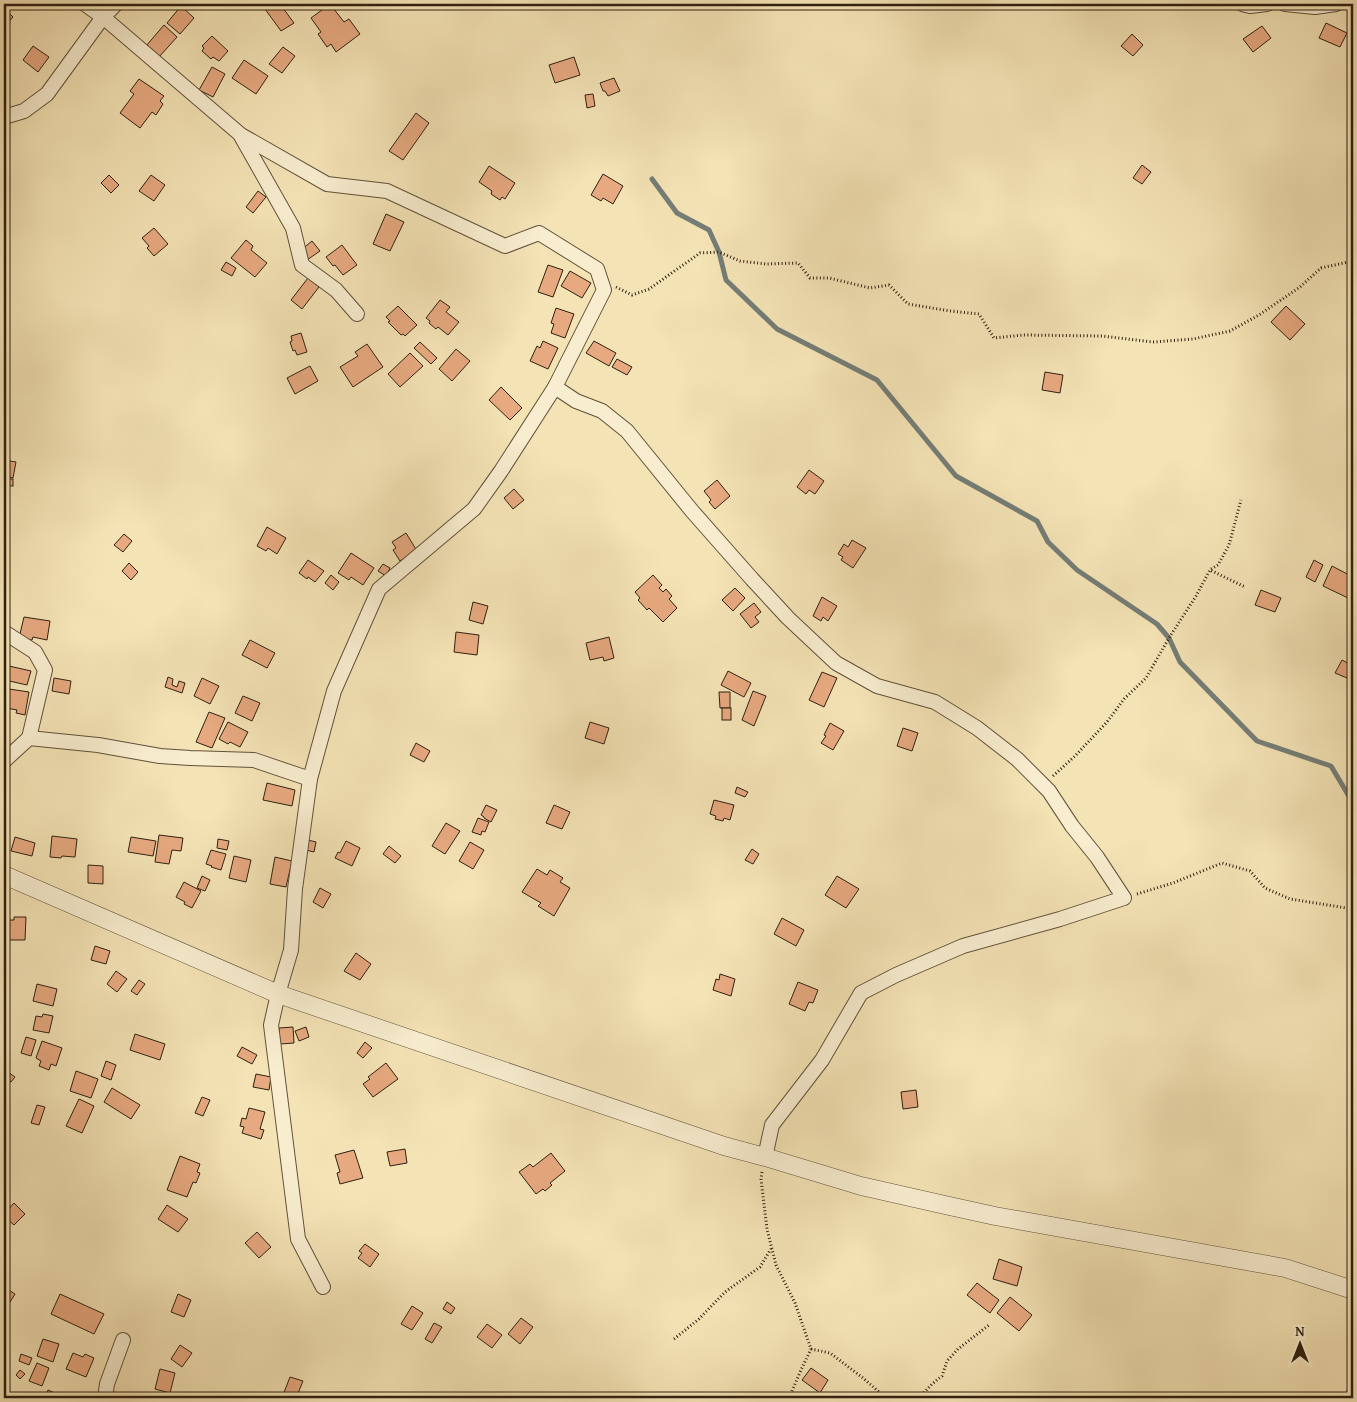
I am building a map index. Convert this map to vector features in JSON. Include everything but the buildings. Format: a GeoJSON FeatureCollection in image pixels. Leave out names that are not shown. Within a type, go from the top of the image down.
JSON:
{"type":"FeatureCollection","features":[{"type":"Feature","properties":{"kind":"street"},"geometry":{"type":"LineString","coordinates":[[85,4],[103,17],[241,135],[327,184],[387,191],[505,246],[540,233],[597,268],[604,290],[555,388],[501,471],[474,508],[379,589],[334,691],[310,779],[295,890],[291,950],[271,1025],[298,1239],[323,1287]]}},
{"type":"Feature","properties":{"kind":"street"},"geometry":{"type":"LineString","coordinates":[[4,117],[24,112],[47,94],[103,17],[116,4]]}},
{"type":"Feature","properties":{"kind":"street"},"geometry":{"type":"LineString","coordinates":[[1242,4],[1250,6],[1267,4]]}},
{"type":"Feature","properties":{"kind":"street"},"geometry":{"type":"LineString","coordinates":[[1285,4],[1315,7],[1336,4]]}},
{"type":"Feature","properties":{"kind":"street"},"geometry":{"type":"LineString","coordinates":[[241,135],[293,228],[302,265],[336,290],[356,314]]}},
{"type":"Feature","properties":{"kind":"street"},"geometry":{"type":"LineString","coordinates":[[555,388],[576,401],[602,411],[627,431],[692,511],[752,579],[788,618],[836,663],[877,686],[935,702],[977,728],[1017,759],[1049,791],[1124,898],[1060,919],[963,946],[896,975],[861,993],[822,1060],[772,1125],[765,1156]]}},
{"type":"Feature","properties":{"kind":"street"},"geometry":{"type":"LineString","coordinates":[[4,632],[35,652],[45,670],[29,738],[4,761]]}},
{"type":"Feature","properties":{"kind":"street"},"geometry":{"type":"LineString","coordinates":[[29,738],[98,745],[160,756],[254,760],[310,779]]}},
{"type":"Feature","properties":{"kind":"street"},"geometry":{"type":"LineString","coordinates":[[4,875],[278,994],[724,1146],[765,1156],[861,1186],[945,1206],[1285,1268],[1353,1290]]}},
{"type":"Feature","properties":{"kind":"street"},"geometry":{"type":"LineString","coordinates":[[105,1398],[106,1384],[123,1340]]}},
{"type":"Feature","properties":{"kind":"path"},"geometry":{"type":"LineString","coordinates":[[604,290],[615,287],[632,295],[649,289],[700,253],[719,252],[740,262],[766,264],[798,263],[810,278],[829,278],[870,288],[889,285],[908,304],[979,314],[994,338],[1023,335],[1102,336],[1153,342],[1193,339],[1230,331],[1259,315],[1300,287],[1321,268],[1353,261]]}},
{"type":"Feature","properties":{"kind":"path"},"geometry":{"type":"LineString","coordinates":[[1043,785],[1075,756],[1107,722],[1124,699],[1146,678],[1210,570],[1218,565],[1228,545],[1241,500]]}},
{"type":"Feature","properties":{"kind":"path"},"geometry":{"type":"LineString","coordinates":[[1210,570],[1245,588]]}},
{"type":"Feature","properties":{"kind":"path"},"geometry":{"type":"LineString","coordinates":[[1124,898],[1173,883],[1222,863],[1250,871],[1265,888],[1290,899],[1353,909]]}},
{"type":"Feature","properties":{"kind":"path"},"geometry":{"type":"LineString","coordinates":[[765,1156],[761,1179],[767,1229],[776,1265],[795,1303],[811,1349],[789,1398]]}},
{"type":"Feature","properties":{"kind":"path"},"geometry":{"type":"LineString","coordinates":[[674,1339],[699,1319],[725,1292],[760,1266],[772,1249]]}},
{"type":"Feature","properties":{"kind":"path"},"geometry":{"type":"LineString","coordinates":[[919,1398],[942,1376],[947,1361],[958,1349],[989,1325]]}},
{"type":"Feature","properties":{"kind":"path"},"geometry":{"type":"LineString","coordinates":[[811,1349],[830,1352],[886,1398]]}},
{"type":"Feature","properties":{"kind":"path"},"geometry":{"type":"LineString","coordinates":[[1344,1398],[1353,1382]]}},
{"type":"Feature","properties":{"kind":"waterway"},"geometry":{"type":"LineString","coordinates":[[652,179],[677,213],[709,230],[719,252],[726,280],[777,329],[877,380],[956,476],[1037,521],[1048,542],[1077,570],[1157,624],[1169,638],[1180,662],[1257,741],[1331,766],[1353,803]]}}]}
